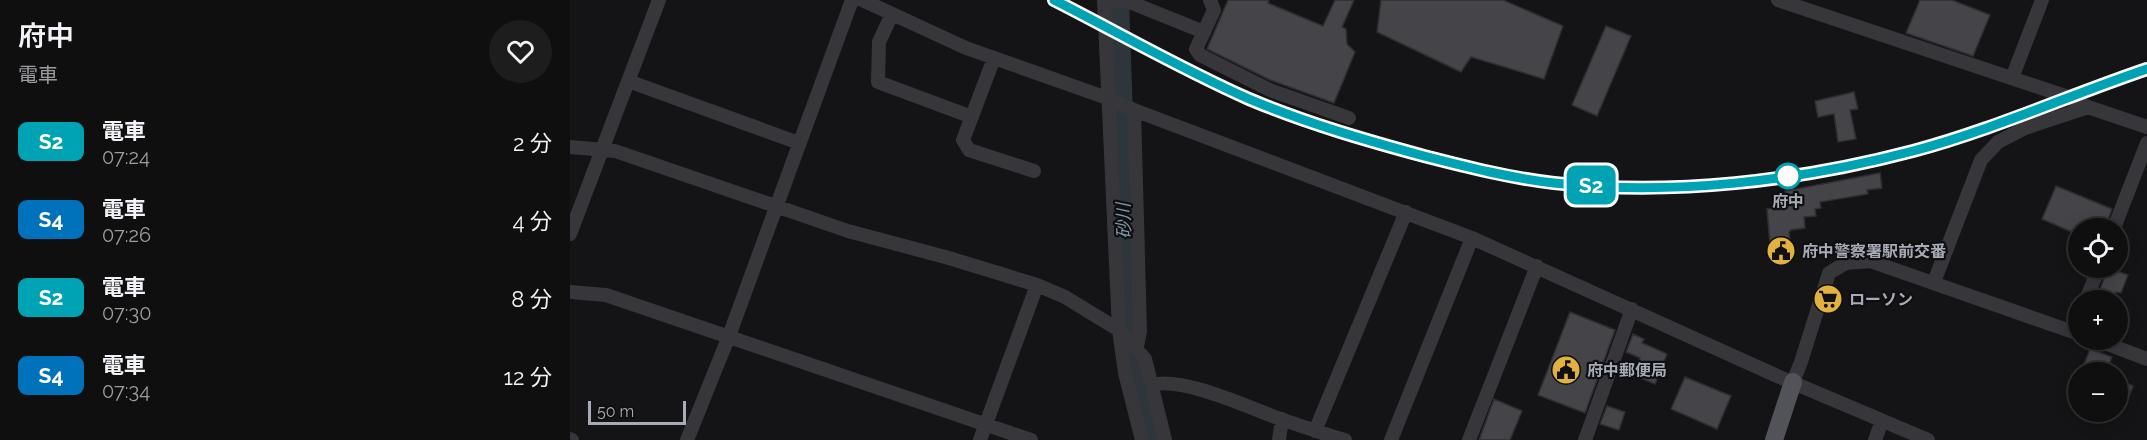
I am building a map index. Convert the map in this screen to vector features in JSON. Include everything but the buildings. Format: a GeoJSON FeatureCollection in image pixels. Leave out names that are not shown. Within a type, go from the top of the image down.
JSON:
{"type":"FeatureCollection","features":[{"type":"Feature","properties":{"kind":"main road"},"geometry":{"type":"LineString","coordinates":[[1774,440],[1793,382]]}},
{"type":"Feature","properties":{"kind":"street"},"geometry":{"type":"LineString","coordinates":[[570,234],[659,0]]}},
{"type":"Feature","properties":{"kind":"street"},"geometry":{"type":"LineString","coordinates":[[687,440],[729,336],[852,0]]}},
{"type":"Feature","properties":{"kind":"street"},"geometry":{"type":"LineString","coordinates":[[861,0],[966,48],[1107,98],[1472,238],[1928,440]]}},
{"type":"Feature","properties":{"kind":"street"},"geometry":{"type":"LineString","coordinates":[[1142,440],[1125,373],[1119,330],[1104,2],[1127,0],[1204,32]]}},
{"type":"Feature","properties":{"kind":"street"},"geometry":{"type":"LineString","coordinates":[[1210,0],[1214,10],[1196,49],[1200,55],[1270,90],[1349,118]]}},
{"type":"Feature","properties":{"kind":"street"},"geometry":{"type":"LineString","coordinates":[[1778,0],[1812,5],[2068,96],[2088,107],[2147,127]]}},
{"type":"Feature","properties":{"kind":"street"},"geometry":{"type":"LineString","coordinates":[[2012,78],[2042,0]]}},
{"type":"Feature","properties":{"kind":"street"},"geometry":{"type":"LineString","coordinates":[[892,14],[879,42],[878,82],[972,117]]}},
{"type":"Feature","properties":{"kind":"street"},"geometry":{"type":"LineString","coordinates":[[994,58],[963,140],[969,150],[1034,171]]}},
{"type":"Feature","properties":{"kind":"street"},"geometry":{"type":"LineString","coordinates":[[628,81],[799,143]]}},
{"type":"Feature","properties":{"kind":"street"},"geometry":{"type":"LineString","coordinates":[[1934,282],[1981,160],[1998,142],[2025,128],[2088,107]]}},
{"type":"Feature","properties":{"kind":"street"},"geometry":{"type":"LineString","coordinates":[[1134,110],[1140,331],[1137,347]]}},
{"type":"Feature","properties":{"kind":"street"},"geometry":{"type":"LineString","coordinates":[[2118,218],[2147,143]]}},
{"type":"Feature","properties":{"kind":"street"},"geometry":{"type":"LineString","coordinates":[[570,147],[615,151],[848,231],[949,258],[1037,285],[1065,297],[1119,330],[1145,358],[1166,440]]}},
{"type":"Feature","properties":{"kind":"street"},"geometry":{"type":"LineString","coordinates":[[1315,431],[1406,212]]}},
{"type":"Feature","properties":{"kind":"street"},"geometry":{"type":"LineString","coordinates":[[1390,440],[1472,238]]}},
{"type":"Feature","properties":{"kind":"street"},"geometry":{"type":"LineString","coordinates":[[1793,382],[1802,362],[1829,273],[1846,263],[1870,261],[2068,330]]}},
{"type":"Feature","properties":{"kind":"street"},"geometry":{"type":"LineString","coordinates":[[1470,440],[1537,267]]}},
{"type":"Feature","properties":{"kind":"street"},"geometry":{"type":"LineString","coordinates":[[980,440],[1037,285]]}},
{"type":"Feature","properties":{"kind":"street"},"geometry":{"type":"LineString","coordinates":[[570,292],[606,295],[1031,440]]}},
{"type":"Feature","properties":{"kind":"street"},"geometry":{"type":"LineString","coordinates":[[1585,440],[1632,309]]}},
{"type":"Feature","properties":{"kind":"street"},"geometry":{"type":"LineString","coordinates":[[2125,350],[2147,358]]}},
{"type":"Feature","properties":{"kind":"street"},"geometry":{"type":"LineString","coordinates":[[1152,385],[1160,382],[1202,390],[1345,440]]}},
{"type":"Feature","properties":{"kind":"street"},"geometry":{"type":"LineString","coordinates":[[1279,440],[1282,419]]}},
{"type":"Feature","properties":{"kind":"street"},"geometry":{"type":"LineString","coordinates":[[1875,440],[1882,421]]}},
{"type":"Feature","properties":{"kind":"waterway","name":"砂川"},"geometry":{"type":"LineString","coordinates":[[1117,0],[1128,321],[1134,375],[1151,440]]}},
{"type":"Feature","properties":{"kind":"railway"},"geometry":{"type":"LineString","coordinates":[[1054,0],[1176,64],[1271,108],[1402,150],[1489,172],[1521,179],[1599,186],[1690,186],[1735,183],[1825,171],[1869,162],[1943,143],[2147,69]]}},
{"type":"Feature","properties":{"kind":"train","name":"S2"},"geometry":{"type":"LineString","coordinates":[[1054,0],[1199,75],[1247,98],[1304,121],[1368,142],[1483,171],[1526,180],[1599,186],[1656,187],[1739,183],[1866,162],[1914,151],[1964,135],[2147,69]]}},
{"type":"Feature","properties":{"kind":"place","name":"府中"},"geometry":{"type":"Point","coordinates":[1788,176]}},
{"type":"Feature","properties":{"kind":"place","name":"府中警察署駅前交番"},"geometry":{"type":"Point","coordinates":[1781,251]}},
{"type":"Feature","properties":{"kind":"place","name":"ローソン"},"geometry":{"type":"Point","coordinates":[1828,299]}},
{"type":"Feature","properties":{"kind":"place","name":"府中郵便局"},"geometry":{"type":"Point","coordinates":[1566,370]}}]}
